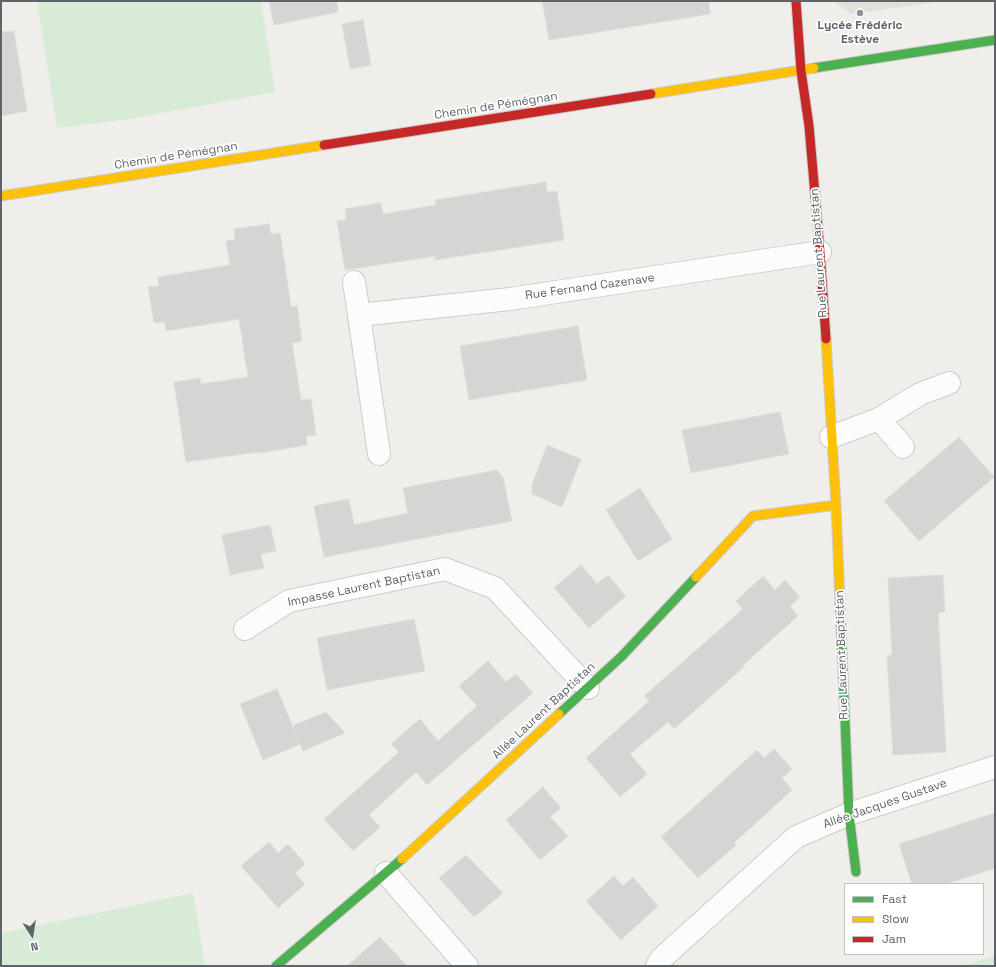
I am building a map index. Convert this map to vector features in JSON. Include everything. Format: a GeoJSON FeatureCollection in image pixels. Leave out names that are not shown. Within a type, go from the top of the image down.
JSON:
{"type":"FeatureCollection","features":[{"type":"Feature","properties":{"kind":"street","name":"Rue Laurent Baptistan"},"geometry":{"type":"LineString","coordinates":[[796,1],[801,71],[809,126],[820,252],[836,505],[849,814],[856,872]]}},
{"type":"Feature","properties":{"kind":"street","name":"Chemin de Pémégnan"},"geometry":{"type":"LineString","coordinates":[[1,196],[995,40]]}},
{"type":"Feature","properties":{"kind":"street","name":"Rue Fernand Cazenave"},"geometry":{"type":"LineString","coordinates":[[359,316],[510,299],[820,252]]}},
{"type":"Feature","properties":{"kind":"street"},"geometry":{"type":"LineString","coordinates":[[354,282],[379,454]]}},
{"type":"Feature","properties":{"kind":"street"},"geometry":{"type":"LineString","coordinates":[[831,437],[879,419],[920,394],[949,383]]}},
{"type":"Feature","properties":{"kind":"street"},"geometry":{"type":"LineString","coordinates":[[879,419],[903,447]]}},
{"type":"Feature","properties":{"kind":"street","name":"Allée Laurent Baptistan"},"geometry":{"type":"LineString","coordinates":[[276,966],[386,873],[622,656],[753,516],[836,505]]}},
{"type":"Feature","properties":{"kind":"street","name":"Impasse Laurent Baptistan"},"geometry":{"type":"LineString","coordinates":[[245,629],[289,601],[445,569],[495,588],[588,688]]}},
{"type":"Feature","properties":{"kind":"street","name":"Allée Jacques Gustave"},"geometry":{"type":"LineString","coordinates":[[657,966],[661,959],[796,837],[849,814],[995,767]]}},
{"type":"Feature","properties":{"kind":"street"},"geometry":{"type":"LineString","coordinates":[[386,873],[467,966]]}},
{"type":"Feature","properties":{"kind":"shaded area"},"geometry":{"type":"Polygon","coordinates":[[[833,1],[945,1],[851,14],[833,1]]]}},
{"type":"Feature","properties":{"kind":"green space"},"geometry":{"type":"Polygon","coordinates":[[[37,1],[261,1],[275,92],[130,119],[57,128],[37,1]]]}},
{"type":"Feature","properties":{"kind":"green space"},"geometry":{"type":"Polygon","coordinates":[[[193,893],[205,966],[1,966],[1,933],[193,893]]]}},
{"type":"Feature","properties":{"kind":"green space"},"geometry":{"type":"Polygon","coordinates":[[[995,955],[995,966],[964,966],[995,955]]]}},
{"type":"Feature","properties":{"kind":"building"},"geometry":{"type":"Polygon","coordinates":[[[269,1],[337,1],[338,12],[274,25],[269,1]]]}},
{"type":"Feature","properties":{"kind":"building"},"geometry":{"type":"Polygon","coordinates":[[[542,1],[709,1],[710,14],[549,40],[542,1]]]}},
{"type":"Feature","properties":{"kind":"building"},"geometry":{"type":"Polygon","coordinates":[[[363,20],[371,65],[350,69],[342,24],[363,20]]]}},
{"type":"Feature","properties":{"kind":"building"},"geometry":{"type":"Polygon","coordinates":[[[14,31],[27,111],[1,116],[1,32],[14,31]]]}},
{"type":"Feature","properties":{"kind":"building"},"geometry":{"type":"Polygon","coordinates":[[[546,182],[547,192],[557,191],[564,240],[435,260],[435,256],[345,270],[337,221],[346,220],[345,209],[381,203],[383,214],[436,205],[435,200],[546,182]]]}},
{"type":"Feature","properties":{"kind":"building"},"geometry":{"type":"Polygon","coordinates":[[[269,224],[271,234],[280,233],[291,307],[297,306],[302,341],[292,343],[301,400],[311,399],[316,435],[306,436],[307,445],[259,453],[186,462],[174,382],[200,378],[201,384],[248,377],[239,319],[166,331],[165,322],[154,323],[148,287],[159,286],[158,277],[230,265],[226,241],[235,240],[234,229],[269,224]]]}},
{"type":"Feature","properties":{"kind":"building"},"geometry":{"type":"Polygon","coordinates":[[[578,326],[587,380],[469,400],[460,346],[578,326]]]}},
{"type":"Feature","properties":{"kind":"building"},"geometry":{"type":"Polygon","coordinates":[[[780,412],[789,454],[691,473],[682,430],[780,412]]]}},
{"type":"Feature","properties":{"kind":"building"},"geometry":{"type":"Polygon","coordinates":[[[959,437],[994,477],[919,541],[884,501],[959,437]]]}},
{"type":"Feature","properties":{"kind":"building"},"geometry":{"type":"Polygon","coordinates":[[[547,445],[581,459],[562,507],[532,494],[532,485],[547,445]]]}},
{"type":"Feature","properties":{"kind":"building"},"geometry":{"type":"Polygon","coordinates":[[[497,470],[503,477],[512,521],[324,557],[314,506],[349,499],[354,525],[408,513],[403,488],[497,470]]]}},
{"type":"Feature","properties":{"kind":"building"},"geometry":{"type":"Polygon","coordinates":[[[640,488],[672,539],[638,561],[606,510],[640,488]]]}},
{"type":"Feature","properties":{"kind":"building"},"geometry":{"type":"Polygon","coordinates":[[[270,525],[276,551],[261,554],[264,568],[230,575],[222,535],[270,525]]]}},
{"type":"Feature","properties":{"kind":"building"},"geometry":{"type":"Polygon","coordinates":[[[581,565],[597,584],[608,575],[626,596],[589,628],[554,588],[581,565]]]}},
{"type":"Feature","properties":{"kind":"building"},"geometry":{"type":"Polygon","coordinates":[[[943,575],[945,612],[938,613],[946,752],[893,755],[887,656],[892,655],[888,578],[943,575]]]}},
{"type":"Feature","properties":{"kind":"building"},"geometry":{"type":"Polygon","coordinates":[[[763,576],[775,590],[785,580],[800,597],[790,606],[798,616],[742,666],[745,666],[674,729],[668,722],[630,754],[647,774],[620,797],[586,758],[649,701],[644,696],[743,609],[736,601],[763,576]]]}},
{"type":"Feature","properties":{"kind":"building"},"geometry":{"type":"Polygon","coordinates":[[[414,619],[425,671],[327,690],[317,638],[414,619]]]}},
{"type":"Feature","properties":{"kind":"building"},"geometry":{"type":"Polygon","coordinates":[[[488,661],[506,682],[516,674],[533,693],[427,785],[416,772],[369,815],[380,827],[353,851],[324,819],[399,752],[391,744],[420,719],[438,741],[477,706],[459,686],[488,661]]]}},
{"type":"Feature","properties":{"kind":"building"},"geometry":{"type":"Polygon","coordinates":[[[277,689],[300,744],[263,760],[240,704],[277,689]]]}},
{"type":"Feature","properties":{"kind":"building"},"geometry":{"type":"Polygon","coordinates":[[[326,712],[345,733],[303,751],[292,726],[326,712]]]}},
{"type":"Feature","properties":{"kind":"building"},"geometry":{"type":"Polygon","coordinates":[[[774,749],[792,769],[782,778],[792,790],[734,843],[736,845],[698,878],[661,837],[757,750],[764,758],[774,749]]]}},
{"type":"Feature","properties":{"kind":"building"},"geometry":{"type":"Polygon","coordinates":[[[543,787],[561,808],[550,817],[568,836],[540,860],[506,820],[543,787]]]}},
{"type":"Feature","properties":{"kind":"building"},"geometry":{"type":"Polygon","coordinates":[[[995,813],[995,868],[949,883],[912,883],[899,844],[995,813]]]}},
{"type":"Feature","properties":{"kind":"building"},"geometry":{"type":"Polygon","coordinates":[[[269,842],[278,853],[288,844],[305,864],[295,873],[305,884],[278,908],[241,866],[269,842]]]}},
{"type":"Feature","properties":{"kind":"building"},"geometry":{"type":"Polygon","coordinates":[[[466,855],[503,893],[474,917],[439,878],[466,855]]]}},
{"type":"Feature","properties":{"kind":"building"},"geometry":{"type":"Polygon","coordinates":[[[614,876],[623,886],[633,877],[658,906],[621,940],[586,901],[614,876]]]}},
{"type":"Feature","properties":{"kind":"building"},"geometry":{"type":"Polygon","coordinates":[[[380,937],[407,966],[347,966],[380,937]]]}},
{"type":"Feature","properties":{"kind":"traffic: fast"},"geometry":{"type":"LineString","coordinates":[[814,68],[995,40]]}},
{"type":"Feature","properties":{"kind":"traffic: fast"},"geometry":{"type":"LineString","coordinates":[[559,714],[622,656],[696,577]]}},
{"type":"Feature","properties":{"kind":"traffic: fast"},"geometry":{"type":"LineString","coordinates":[[840,603],[849,814],[856,872]]}},
{"type":"Feature","properties":{"kind":"traffic: fast"},"geometry":{"type":"LineString","coordinates":[[276,966],[402,859]]}},
{"type":"Feature","properties":{"kind":"traffic: slow"},"geometry":{"type":"LineString","coordinates":[[651,94],[814,68]]}},
{"type":"Feature","properties":{"kind":"traffic: slow"},"geometry":{"type":"LineString","coordinates":[[1,196],[324,145]]}},
{"type":"Feature","properties":{"kind":"traffic: slow"},"geometry":{"type":"LineString","coordinates":[[826,339],[840,603]]}},
{"type":"Feature","properties":{"kind":"traffic: slow"},"geometry":{"type":"LineString","coordinates":[[696,577],[753,516],[836,505]]}},
{"type":"Feature","properties":{"kind":"traffic: slow"},"geometry":{"type":"LineString","coordinates":[[402,859],[559,714]]}},
{"type":"Feature","properties":{"kind":"traffic: jam"},"geometry":{"type":"LineString","coordinates":[[796,1],[801,71],[809,126],[826,339]]}},
{"type":"Feature","properties":{"kind":"traffic: jam"},"geometry":{"type":"LineString","coordinates":[[324,145],[651,94]]}},
{"type":"Feature","properties":{"kind":"place","name":"Lycée Frédéric Estève"},"geometry":{"type":"Point","coordinates":[860,13]}}]}
